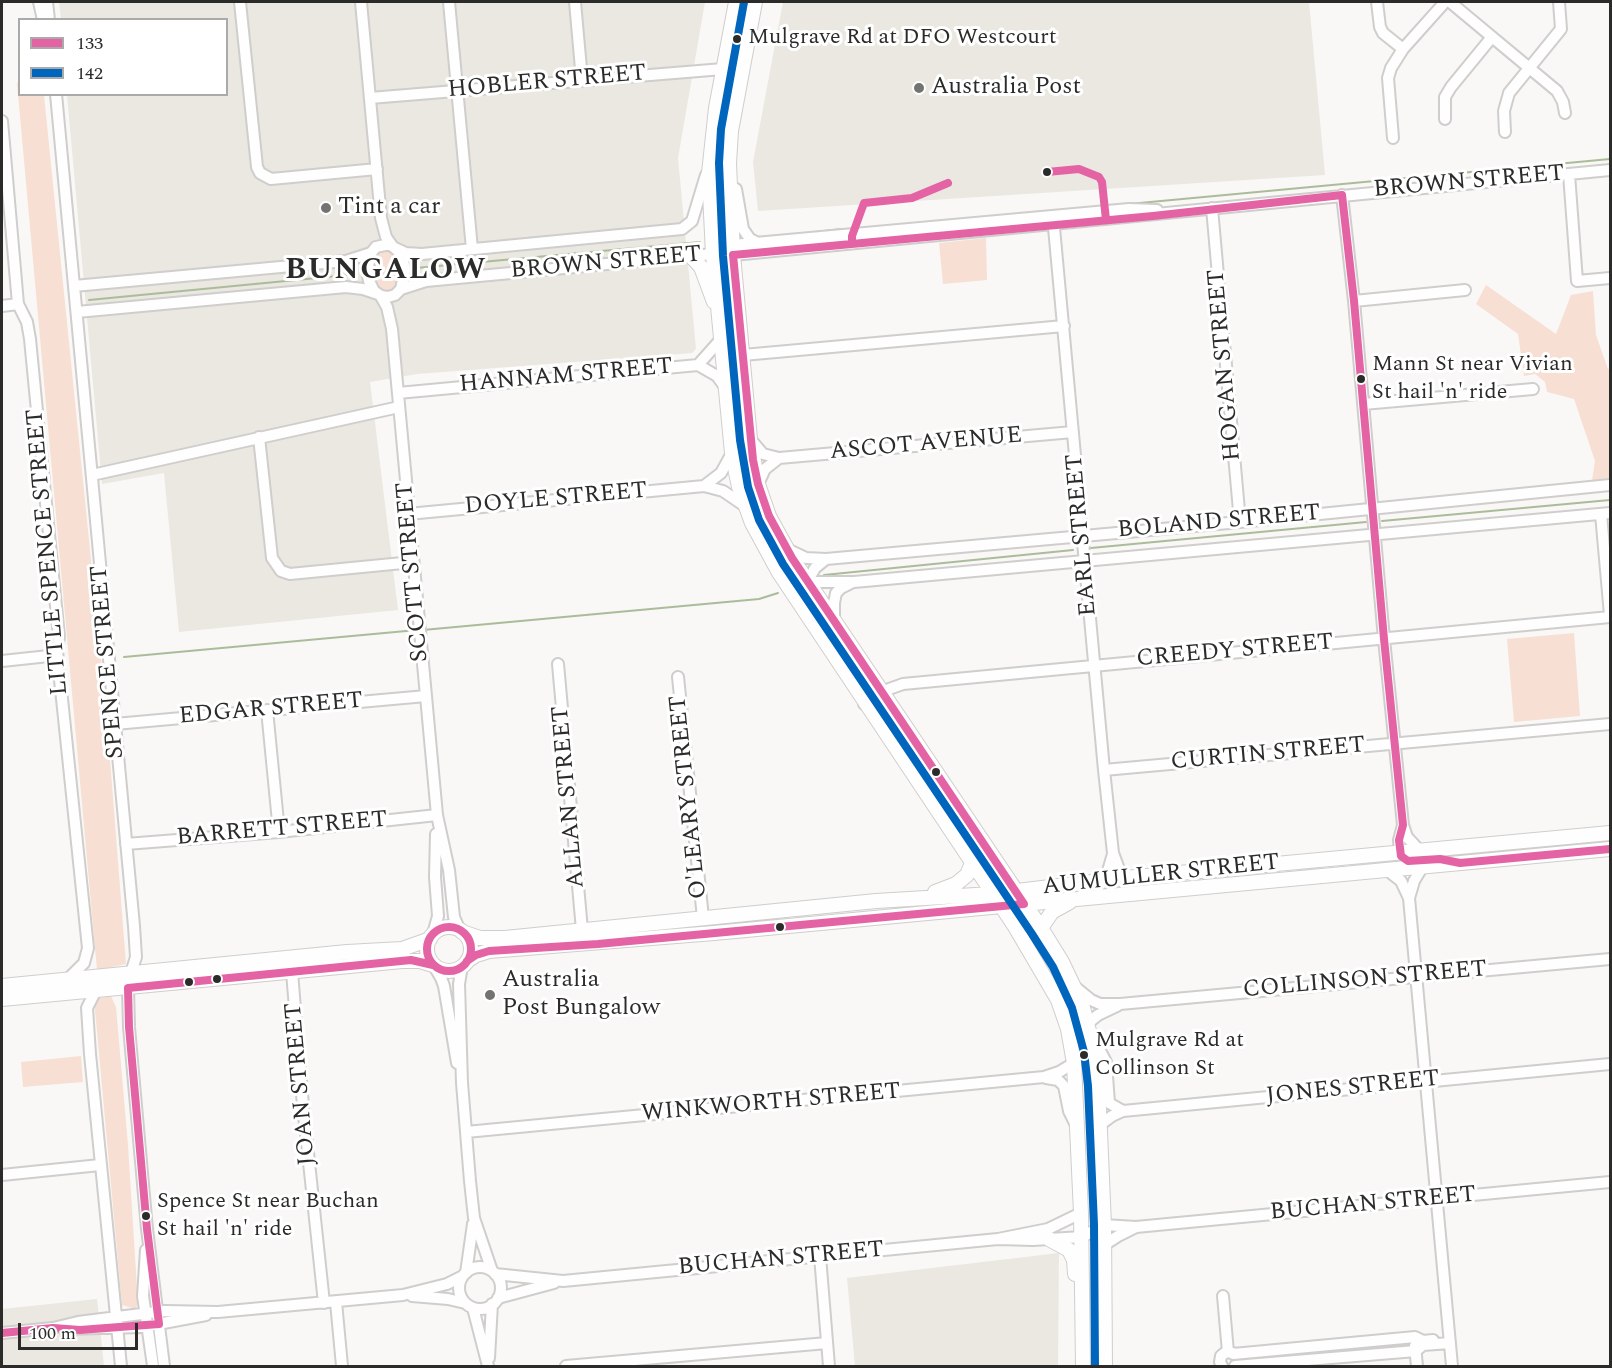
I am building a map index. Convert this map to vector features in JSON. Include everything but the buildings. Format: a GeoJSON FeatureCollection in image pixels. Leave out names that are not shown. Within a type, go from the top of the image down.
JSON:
{"type":"FeatureCollection","features":[{"type":"Feature","properties":{"kind":"main road"},"geometry":{"type":"LineString","coordinates":[[736,2],[712,127],[709,166],[713,254],[732,453],[745,506],[777,571],[1001,906],[1058,1000],[1068,1029],[1074,1063],[1082,1238],[1083,1366]]}},
{"type":"Feature","properties":{"kind":"main road"},"geometry":{"type":"LineString","coordinates":[[755,2],[731,131],[729,163],[733,250],[750,439],[758,484],[769,516],[786,549],[1041,928],[1075,987],[1089,1029],[1098,1085],[1104,1225],[1105,1366]]}},
{"type":"Feature","properties":{"kind":"main road","name":"BROWN STREET"},"geometry":{"type":"LineString","coordinates":[[713,254],[733,250]]}},
{"type":"Feature","properties":{"kind":"main road"},"geometry":{"type":"LineString","coordinates":[[691,256],[702,269],[720,321]]}},
{"type":"Feature","properties":{"kind":"main road","name":"AUMULLER STREET"},"geometry":{"type":"LineString","coordinates":[[464,964],[476,955],[489,951],[598,944],[1001,906],[1020,898],[1100,881],[1611,832]]}},
{"type":"Feature","properties":{"kind":"main road","name":"AUMULLER STREET"},"geometry":{"type":"LineString","coordinates":[[461,931],[475,937],[493,939],[907,899],[992,894],[1020,898],[1080,898],[1611,849]]}},
{"type":"Feature","properties":{"kind":"main road"},"geometry":{"type":"LineString","coordinates":[[1400,852],[1403,859],[1408,861],[1440,859],[1460,863]]}},
{"type":"Feature","properties":{"kind":"main road"},"geometry":{"type":"LineString","coordinates":[[907,899],[952,887],[967,875],[972,863]]}},
{"type":"Feature","properties":{"kind":"main road"},"geometry":{"type":"LineString","coordinates":[[1166,874],[1167,881],[1173,885],[1202,882],[1224,885]]}},
{"type":"Feature","properties":{"kind":"main road"},"geometry":{"type":"LineString","coordinates":[[1041,928],[1048,916],[1057,908],[1080,898]]}},
{"type":"Feature","properties":{"kind":"main road"},"geometry":{"type":"LineString","coordinates":[[803,908],[830,911],[854,909],[859,918]]}},
{"type":"Feature","properties":{"kind":"main road"},"geometry":{"type":"LineString","coordinates":[[2,986],[70,986],[96,990],[128,988],[411,960],[453,971],[464,964],[470,950],[470,943],[461,931],[449,927],[442,929],[432,937],[402,949],[131,972],[70,986],[2,999]]}},
{"type":"Feature","properties":{"kind":"main road"},"geometry":{"type":"LineString","coordinates":[[432,937],[427,951],[434,965]]}},
{"type":"Feature","properties":{"kind":"main road"},"geometry":{"type":"LineString","coordinates":[[232,963],[232,969],[235,971],[262,970],[275,974]]}},
{"type":"Feature","properties":{"kind":"main road","name":"SPENCE STREET"},"geometry":{"type":"LineString","coordinates":[[128,988],[131,972]]}},
{"type":"Feature","properties":{"kind":"main road"},"geometry":{"type":"LineString","coordinates":[[1049,1239],[1065,1246],[1072,1255],[1083,1320]]}},
{"type":"Feature","properties":{"kind":"street"},"geometry":{"type":"LineString","coordinates":[[240,2],[257,167],[260,173],[265,177],[278,179],[377,169]]}},
{"type":"Feature","properties":{"kind":"street"},"geometry":{"type":"LineString","coordinates":[[361,2],[381,218],[386,237],[402,258],[405,269],[412,277],[426,281]]}},
{"type":"Feature","properties":{"kind":"street"},"geometry":{"type":"LineString","coordinates":[[449,2],[472,249]]}},
{"type":"Feature","properties":{"kind":"street"},"geometry":{"type":"LineString","coordinates":[[575,2],[582,80]]}},
{"type":"Feature","properties":{"kind":"street"},"geometry":{"type":"LineString","coordinates":[[1377,2],[1380,27],[1383,33],[1403,50]]}},
{"type":"Feature","properties":{"kind":"street"},"geometry":{"type":"LineString","coordinates":[[1392,138],[1388,78],[1390,68],[1445,2]]}},
{"type":"Feature","properties":{"kind":"street"},"geometry":{"type":"LineString","coordinates":[[1450,2],[1557,91],[1563,102],[1565,114]]}},
{"type":"Feature","properties":{"kind":"street"},"geometry":{"type":"LineString","coordinates":[[1505,132],[1504,111],[1509,93],[1561,29],[1559,2]]}},
{"type":"Feature","properties":{"kind":"street"},"geometry":{"type":"LineString","coordinates":[[1445,119],[1445,97],[1492,37]]}},
{"type":"Feature","properties":{"kind":"street","name":"HOBLER STREET"},"geometry":{"type":"LineString","coordinates":[[370,98],[723,69]]}},
{"type":"Feature","properties":{"kind":"street","name":"SPENCE STREET"},"geometry":{"type":"LineString","coordinates":[[56,96],[136,953],[131,972]]}},
{"type":"Feature","properties":{"kind":"street","name":"LITTLE SPENCE STREET"},"geometry":{"type":"LineString","coordinates":[[2,121],[18,304],[25,316],[29,332],[58,637],[57,651],[88,948],[83,964],[70,986]]}},
{"type":"Feature","properties":{"kind":"street"},"geometry":{"type":"LineString","coordinates":[[729,163],[741,222],[749,237],[756,242]]}},
{"type":"Feature","properties":{"kind":"street","name":"BROWN STREET"},"geometry":{"type":"LineString","coordinates":[[394,247],[408,253],[422,254],[686,227],[693,219],[709,166]]}},
{"type":"Feature","properties":{"kind":"street","name":"BROWN STREET"},"geometry":{"type":"LineString","coordinates":[[733,250],[1054,221],[1129,209],[1184,211],[1611,170]]}},
{"type":"Feature","properties":{"kind":"street"},"geometry":{"type":"LineString","coordinates":[[1569,174],[1577,281],[1611,278]]}},
{"type":"Feature","properties":{"kind":"street"},"geometry":{"type":"LineString","coordinates":[[1342,195],[1403,825],[1407,837],[1419,850]]}},
{"type":"Feature","properties":{"kind":"street","name":"HOGAN STREET"},"geometry":{"type":"LineString","coordinates":[[1212,208],[1240,522]]}},
{"type":"Feature","properties":{"kind":"street"},"geometry":{"type":"LineString","coordinates":[[346,287],[362,282],[367,273],[381,218]]}},
{"type":"Feature","properties":{"kind":"street","name":"BROWN STREET"},"geometry":{"type":"LineString","coordinates":[[733,250],[756,242],[783,242],[1054,221]]}},
{"type":"Feature","properties":{"kind":"street","name":"EARL STREET"},"geometry":{"type":"LineString","coordinates":[[1054,221],[1104,770],[1113,853],[1120,872],[1125,878]]}},
{"type":"Feature","properties":{"kind":"street"},"geometry":{"type":"LineString","coordinates":[[74,286],[346,261],[372,252],[383,245],[394,247]]}},
{"type":"Feature","properties":{"kind":"street"},"geometry":{"type":"LineString","coordinates":[[77,312],[346,287],[363,289],[390,297],[401,290],[405,269],[410,259],[422,254]]}},
{"type":"Feature","properties":{"kind":"street","name":"BROWN STREET"},"geometry":{"type":"LineString","coordinates":[[401,290],[426,281],[713,254]]}},
{"type":"Feature","properties":{"kind":"street"},"geometry":{"type":"LineString","coordinates":[[346,261],[361,264],[371,286],[379,295]]}},
{"type":"Feature","properties":{"kind":"street","name":"SCOTT STREET"},"geometry":{"type":"LineString","coordinates":[[392,329],[395,303],[401,290]]}},
{"type":"Feature","properties":{"kind":"street"},"geometry":{"type":"LineString","coordinates":[[1354,301],[1465,290]]}},
{"type":"Feature","properties":{"kind":"street","name":"SCOTT STREET"},"geometry":{"type":"LineString","coordinates":[[379,295],[387,308],[392,329],[437,815],[449,870],[454,917],[461,931]]}},
{"type":"Feature","properties":{"kind":"street"},"geometry":{"type":"LineString","coordinates":[[2,306],[18,304]]}},
{"type":"Feature","properties":{"kind":"street"},"geometry":{"type":"LineString","coordinates":[[743,355],[1064,326]]}},
{"type":"Feature","properties":{"kind":"street","name":"HANNAM STREET"},"geometry":{"type":"LineString","coordinates":[[398,393],[698,365],[722,338]]}},
{"type":"Feature","properties":{"kind":"street"},"geometry":{"type":"LineString","coordinates":[[698,365],[717,376],[727,390]]}},
{"type":"Feature","properties":{"kind":"street"},"geometry":{"type":"LineString","coordinates":[[1363,404],[1533,389]]}},
{"type":"Feature","properties":{"kind":"street"},"geometry":{"type":"LineString","coordinates":[[92,474],[399,407]]}},
{"type":"Feature","properties":{"kind":"street","name":"ASCOT AVENUE"},"geometry":{"type":"LineString","coordinates":[[779,458],[1073,432]]}},
{"type":"Feature","properties":{"kind":"street"},"geometry":{"type":"LineString","coordinates":[[259,437],[272,558],[281,571],[290,573],[413,562]]}},
{"type":"Feature","properties":{"kind":"street"},"geometry":{"type":"LineString","coordinates":[[750,439],[763,454],[779,458]]}},
{"type":"Feature","properties":{"kind":"street"},"geometry":{"type":"LineString","coordinates":[[704,486],[721,473],[732,453]]}},
{"type":"Feature","properties":{"kind":"street"},"geometry":{"type":"LineString","coordinates":[[758,484],[768,466],[779,458]]}},
{"type":"Feature","properties":{"kind":"street","name":"BOLAND STREET"},"geometry":{"type":"LineString","coordinates":[[786,549],[806,558],[826,559],[1240,522],[1611,485]]}},
{"type":"Feature","properties":{"kind":"street","name":"DOYLE STREET"},"geometry":{"type":"LineString","coordinates":[[408,514],[704,486],[723,491],[745,506]]}},
{"type":"Feature","properties":{"kind":"street"},"geometry":{"type":"LineString","coordinates":[[1606,513],[1611,616]]}},
{"type":"Feature","properties":{"kind":"street","name":"BOLAND STREET"},"geometry":{"type":"LineString","coordinates":[[807,582],[854,582],[1606,513]]}},
{"type":"Feature","properties":{"kind":"street"},"geometry":{"type":"LineString","coordinates":[[807,582],[816,566],[826,559]]}},
{"type":"Feature","properties":{"kind":"street"},"geometry":{"type":"LineString","coordinates":[[834,621],[836,593],[854,582]]}},
{"type":"Feature","properties":{"kind":"street","name":"CREEDY STREET"},"geometry":{"type":"LineString","coordinates":[[864,704],[903,684],[1611,616]]}},
{"type":"Feature","properties":{"kind":"street"},"geometry":{"type":"LineString","coordinates":[[2,661],[49,656],[57,651]]}},
{"type":"Feature","properties":{"kind":"street","name":"ALLAN STREET"},"geometry":{"type":"LineString","coordinates":[[558,664],[582,930]]}},
{"type":"Feature","properties":{"kind":"street","name":"O'LEARY STREET"},"geometry":{"type":"LineString","coordinates":[[678,677],[703,918]]}},
{"type":"Feature","properties":{"kind":"street","name":"EDGAR STREET"},"geometry":{"type":"LineString","coordinates":[[115,724],[426,696]]}},
{"type":"Feature","properties":{"kind":"street"},"geometry":{"type":"LineString","coordinates":[[267,710],[279,832]]}},
{"type":"Feature","properties":{"kind":"street","name":"CURTIN STREET"},"geometry":{"type":"LineString","coordinates":[[1104,770],[1611,724]]}},
{"type":"Feature","properties":{"kind":"street","name":"SCOTT STREET"},"geometry":{"type":"LineString","coordinates":[[432,937],[438,922],[435,877],[437,815]]}},
{"type":"Feature","properties":{"kind":"street","name":"BARRETT STREET"},"geometry":{"type":"LineString","coordinates":[[126,844],[279,832],[437,815]]}},
{"type":"Feature","properties":{"kind":"street"},"geometry":{"type":"LineString","coordinates":[[1400,852],[1399,840],[1403,825]]}},
{"type":"Feature","properties":{"kind":"street"},"geometry":{"type":"LineString","coordinates":[[1100,881],[1108,871],[1113,853]]}},
{"type":"Feature","properties":{"kind":"street"},"geometry":{"type":"LineString","coordinates":[[1409,898],[1414,881],[1423,867]]}},
{"type":"Feature","properties":{"kind":"street"},"geometry":{"type":"LineString","coordinates":[[1387,870],[1401,881],[1409,898],[1452,1366]]}},
{"type":"Feature","properties":{"kind":"street","name":"COLLINSON STREET"},"geometry":{"type":"LineString","coordinates":[[1120,1004],[1611,959]]}},
{"type":"Feature","properties":{"kind":"street"},"geometry":{"type":"LineString","coordinates":[[464,964],[459,984],[462,1083],[474,1218],[500,1288],[495,1301],[488,1364]]}},
{"type":"Feature","properties":{"kind":"street"},"geometry":{"type":"LineString","coordinates":[[434,965],[444,986],[451,1037],[462,1083]]}},
{"type":"Feature","properties":{"kind":"street","name":"JOAN STREET"},"geometry":{"type":"LineString","coordinates":[[292,972],[303,1106],[324,1303]]}},
{"type":"Feature","properties":{"kind":"street"},"geometry":{"type":"LineString","coordinates":[[70,986],[87,1008],[100,1165],[121,1366]]}},
{"type":"Feature","properties":{"kind":"street"},"geometry":{"type":"LineString","coordinates":[[1075,987],[1100,1004],[1120,1004]]}},
{"type":"Feature","properties":{"kind":"street","name":"SPENCE STREET"},"geometry":{"type":"LineString","coordinates":[[128,988],[129,1028],[147,1229],[164,1366]]}},
{"type":"Feature","properties":{"kind":"street"},"geometry":{"type":"LineString","coordinates":[[87,1008],[96,990]]}},
{"type":"Feature","properties":{"kind":"street"},"geometry":{"type":"LineString","coordinates":[[1120,1004],[1098,1015],[1089,1029],[1106,1062],[1109,1103],[1123,1111]]}},
{"type":"Feature","properties":{"kind":"street","name":"WINKWORTH STREET"},"geometry":{"type":"LineString","coordinates":[[466,1132],[1044,1077],[1059,1072],[1074,1063]]}},
{"type":"Feature","properties":{"kind":"street","name":"JONES STREET"},"geometry":{"type":"LineString","coordinates":[[1100,1125],[1123,1111],[1611,1064]]}},
{"type":"Feature","properties":{"kind":"street"},"geometry":{"type":"LineString","coordinates":[[1044,1077],[1061,1082],[1069,1111],[1077,1126]]}},
{"type":"Feature","properties":{"kind":"street"},"geometry":{"type":"LineString","coordinates":[[2,1175],[100,1165]]}},
{"type":"Feature","properties":{"kind":"street","name":"BUCHAN STREET"},"geometry":{"type":"LineString","coordinates":[[495,1301],[563,1281],[998,1239],[1082,1238],[1104,1225],[1136,1227],[1611,1182]]}},
{"type":"Feature","properties":{"kind":"street","name":"BUCHAN STREET"},"geometry":{"type":"LineString","coordinates":[[998,1239],[1048,1228],[1081,1213]]}},
{"type":"Feature","properties":{"kind":"street"},"geometry":{"type":"LineString","coordinates":[[474,1218],[459,1291],[469,1305],[488,1364]]}},
{"type":"Feature","properties":{"kind":"street","name":"BUCHAN STREET"},"geometry":{"type":"LineString","coordinates":[[1104,1245],[1136,1227]]}},
{"type":"Feature","properties":{"kind":"street","name":"SPENCE STREET"},"geometry":{"type":"LineString","coordinates":[[147,1229],[143,1286],[153,1366]]}},
{"type":"Feature","properties":{"kind":"street"},"geometry":{"type":"LineString","coordinates":[[820,1256],[829,1366]]}},
{"type":"Feature","properties":{"kind":"street"},"geometry":{"type":"LineString","coordinates":[[2,1333],[53,1328],[80,1330],[158,1312],[218,1312],[403,1295],[447,1284],[479,1267],[493,1273]]}},
{"type":"Feature","properties":{"kind":"street","name":"BUCHAN STREET"},"geometry":{"type":"LineString","coordinates":[[493,1273],[563,1281]]}},
{"type":"Feature","properties":{"kind":"street"},"geometry":{"type":"LineString","coordinates":[[403,1295],[448,1299],[483,1308],[495,1301]]}},
{"type":"Feature","properties":{"kind":"street"},"geometry":{"type":"LineString","coordinates":[[1223,1296],[1231,1353],[1237,1358],[1235,1366],[1416,1351],[1423,1345],[1449,1341]]}},
{"type":"Feature","properties":{"kind":"street"},"geometry":{"type":"LineString","coordinates":[[336,1302],[342,1366]]}},
{"type":"Feature","properties":{"kind":"street"},"geometry":{"type":"LineString","coordinates":[[117,1322],[147,1326],[218,1312]]}},
{"type":"Feature","properties":{"kind":"street"},"geometry":{"type":"LineString","coordinates":[[1222,1366],[1220,1359],[1223,1354],[1231,1353],[1414,1337],[1423,1341],[1449,1341]]}},
{"type":"Feature","properties":{"kind":"street"},"geometry":{"type":"LineString","coordinates":[[1414,1337],[1417,1366]]}},
{"type":"Feature","properties":{"kind":"street"},"geometry":{"type":"LineString","coordinates":[[566,1366],[827,1343]]}},
{"type":"Feature","properties":{"kind":"shaded area"},"geometry":{"type":"Polygon","coordinates":[[[59,2],[705,2],[678,158],[696,349],[692,353],[417,374],[370,382],[398,610],[179,632],[164,473],[102,484],[67,96],[228,96],[228,18],[61,18],[59,2]]]}},
{"type":"Feature","properties":{"kind":"shaded area"},"geometry":{"type":"Polygon","coordinates":[[[783,2],[1309,2],[1325,175],[758,211],[753,162],[783,2]]]}},
{"type":"Feature","properties":{"kind":"shaded area"},"geometry":{"type":"Polygon","coordinates":[[[18,96],[44,96],[106,708],[126,964],[97,970],[18,96]]]}},
{"type":"Feature","properties":{"kind":"shaded area"},"geometry":{"type":"Polygon","coordinates":[[[986,238],[987,280],[943,284],[939,243],[986,238]]]}},
{"type":"Feature","properties":{"kind":"shaded area"},"geometry":{"type":"Polygon","coordinates":[[[383,251],[394,255],[399,268],[396,285],[389,291],[382,290],[378,286],[373,271],[377,255],[383,251]]]}},
{"type":"Feature","properties":{"kind":"shaded area"},"geometry":{"type":"Polygon","coordinates":[[[1486,285],[1556,334],[1571,295],[1593,291],[1596,335],[1608,369],[1610,368],[1610,478],[1592,480],[1595,461],[1574,399],[1547,392],[1545,382],[1535,374],[1524,376],[1518,334],[1476,304],[1486,285]]]}},
{"type":"Feature","properties":{"kind":"shaded area"},"geometry":{"type":"Polygon","coordinates":[[[1574,633],[1580,716],[1514,722],[1507,639],[1574,633]]]}},
{"type":"Feature","properties":{"kind":"shaded area"},"geometry":{"type":"Polygon","coordinates":[[[111,996],[116,1007],[128,1145],[138,1304],[135,1309],[122,1305],[94,999],[111,996]]]}},
{"type":"Feature","properties":{"kind":"shaded area"},"geometry":{"type":"Polygon","coordinates":[[[81,1056],[83,1082],[23,1087],[21,1062],[81,1056]]]}},
{"type":"Feature","properties":{"kind":"shaded area"},"geometry":{"type":"Polygon","coordinates":[[[1059,1253],[1058,1366],[855,1366],[847,1278],[1059,1253]]]}},
{"type":"Feature","properties":{"kind":"shaded area"},"geometry":{"type":"Polygon","coordinates":[[[97,1299],[104,1366],[2,1366],[2,1309],[97,1299]]]}},
{"type":"Feature","properties":{"kind":"waterway"},"geometry":{"type":"LineString","coordinates":[[1129,204],[1610,159]]}},
{"type":"Feature","properties":{"kind":"waterway"},"geometry":{"type":"LineString","coordinates":[[797,234],[842,229]]}},
{"type":"Feature","properties":{"kind":"waterway"},"geometry":{"type":"LineString","coordinates":[[761,237],[777,236]]}},
{"type":"Feature","properties":{"kind":"waterway"},"geometry":{"type":"LineString","coordinates":[[416,268],[700,242]]}},
{"type":"Feature","properties":{"kind":"waterway"},"geometry":{"type":"LineString","coordinates":[[89,300],[357,273]]}},
{"type":"Feature","properties":{"kind":"waterway"},"geometry":{"type":"LineString","coordinates":[[1382,521],[1610,500]]}},
{"type":"Feature","properties":{"kind":"waterway"},"geometry":{"type":"LineString","coordinates":[[1091,548],[1366,522]]}},
{"type":"Feature","properties":{"kind":"waterway"},"geometry":{"type":"LineString","coordinates":[[824,575],[1073,550]]}},
{"type":"Feature","properties":{"kind":"waterway"},"geometry":{"type":"LineString","coordinates":[[423,630],[759,599],[778,593]]}},
{"type":"Feature","properties":{"kind":"waterway"},"geometry":{"type":"LineString","coordinates":[[124,657],[417,630]]}},
{"type":"Feature","properties":{"kind":"transit line","name":"142"},"geometry":{"type":"LineString","coordinates":[[744,2],[721,129],[719,163],[723,256],[740,440],[748,487],[759,520],[783,564],[1032,934],[1053,967],[1072,1008],[1084,1052],[1088,1086],[1094,1225],[1095,1366]]}},
{"type":"Feature","properties":{"kind":"transit line","name":"133"},"geometry":{"type":"LineString","coordinates":[[1047,172],[1079,169],[1099,177],[1102,182],[1106,220]]}},
{"type":"Feature","properties":{"kind":"transit line","name":"133"},"geometry":{"type":"LineString","coordinates":[[852,244],[852,236],[864,203],[912,198],[948,183]]}},
{"type":"Feature","properties":{"kind":"transit line","name":"133"},"geometry":{"type":"LineString","coordinates":[[467,961],[489,951],[598,944],[1024,904],[792,558],[769,516],[753,460],[733,255],[1153,216],[1342,195],[1403,825],[1399,840],[1401,856],[1408,861],[1440,859],[1460,863],[1610,849]]}},
{"type":"Feature","properties":{"kind":"transit line","name":"133"},"geometry":{"type":"LineString","coordinates":[[449,927],[464,934],[471,949],[464,964],[449,971],[434,964],[427,949],[434,934],[449,927]]}},
{"type":"Feature","properties":{"kind":"transit line","name":"133"},"geometry":{"type":"LineString","coordinates":[[2,1333],[53,1328],[80,1330],[159,1324],[147,1229],[129,1027],[128,988],[411,960],[433,965]]}},
{"type":"Feature","properties":{"kind":"place","name":"Mulgrave Rd at DFO Westcourt"},"geometry":{"type":"Point","coordinates":[737,39]}},
{"type":"Feature","properties":{"kind":"place","name":"Australia Post"},"geometry":{"type":"Point","coordinates":[919,88]}},
{"type":"Feature","properties":{"kind":"place","name":"Tint a car"},"geometry":{"type":"Point","coordinates":[326,208]}},
{"type":"Feature","properties":{"kind":"place","name":"Mann St near Vivian St hail 'n' ride"},"geometry":{"type":"Point","coordinates":[1361,379]}},
{"type":"Feature","properties":{"kind":"place","name":"Australia Post Bungalow"},"geometry":{"type":"Point","coordinates":[490,995]}},
{"type":"Feature","properties":{"kind":"place","name":"Mulgrave Rd at Collinson St"},"geometry":{"type":"Point","coordinates":[1084,1055]}},
{"type":"Feature","properties":{"kind":"place","name":"Spence St near Buchan St hail 'n' ride"},"geometry":{"type":"Point","coordinates":[146,1216]}},
{"type":"Feature","properties":{"kind":"district","name":"BUNGALOW"},"geometry":{"type":"Point","coordinates":[386,272]}}]}
